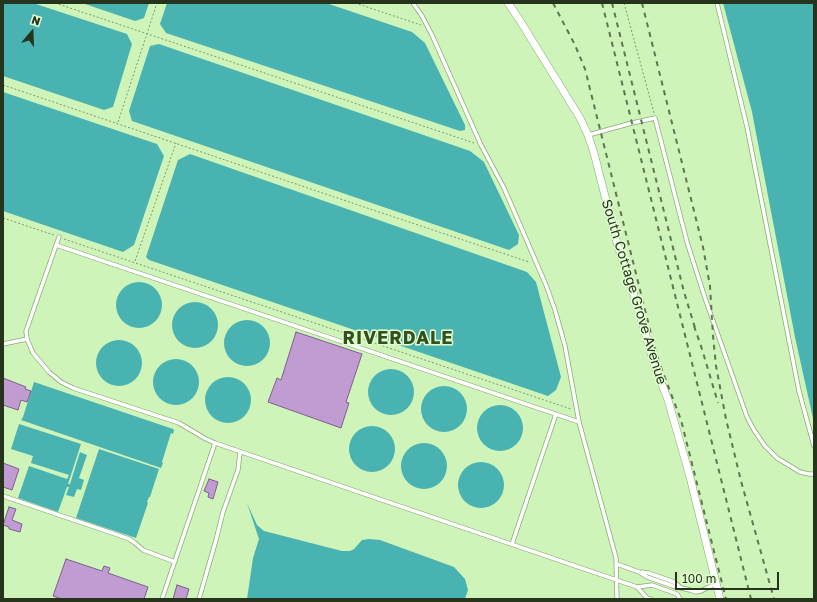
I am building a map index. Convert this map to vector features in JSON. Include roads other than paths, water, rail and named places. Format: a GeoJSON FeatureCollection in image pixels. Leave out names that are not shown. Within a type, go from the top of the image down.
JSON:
{"type":"FeatureCollection","features":[{"type":"Feature","properties":{"kind":"street","name":"South Cottage Grove Avenue"},"geometry":{"type":"LineString","coordinates":[[508,3],[580,118],[588,135],[617,243],[656,367],[668,400],[690,477],[720,599]]}},
{"type":"Feature","properties":{"kind":"lane"},"geometry":{"type":"LineString","coordinates":[[413,3],[428,27],[481,145],[504,188],[546,284],[555,310],[564,346],[579,422],[616,558],[617,599]]}},
{"type":"Feature","properties":{"kind":"lane"},"geometry":{"type":"LineString","coordinates":[[717,3],[747,127],[799,391],[814,446]]}},
{"type":"Feature","properties":{"kind":"lane"},"geometry":{"type":"LineString","coordinates":[[588,135],[655,118],[687,242],[747,417],[765,446],[777,458],[800,472],[814,474]]}},
{"type":"Feature","properties":{"kind":"lane"},"geometry":{"type":"LineString","coordinates":[[59,237],[26,331],[27,339],[33,353],[49,372],[61,382],[73,388],[179,423],[206,439],[240,452],[637,587],[651,599]]}},
{"type":"Feature","properties":{"kind":"lane"},"geometry":{"type":"LineString","coordinates":[[56,245],[579,422]]}},
{"type":"Feature","properties":{"kind":"lane"},"geometry":{"type":"LineString","coordinates":[[3,344],[27,339]]}},
{"type":"Feature","properties":{"kind":"lane"},"geometry":{"type":"LineString","coordinates":[[512,544],[556,414]]}},
{"type":"Feature","properties":{"kind":"lane"},"geometry":{"type":"LineString","coordinates":[[162,599],[215,443]]}},
{"type":"Feature","properties":{"kind":"lane"},"geometry":{"type":"LineString","coordinates":[[199,599],[223,512],[238,470],[240,452]]}},
{"type":"Feature","properties":{"kind":"lane"},"geometry":{"type":"LineString","coordinates":[[3,496],[118,535],[132,541],[143,550],[175,562]]}},
{"type":"Feature","properties":{"kind":"lane"},"geometry":{"type":"LineString","coordinates":[[617,564],[639,572],[647,577],[690,590],[701,591],[716,584]]}},
{"type":"Feature","properties":{"kind":"lane"},"geometry":{"type":"LineString","coordinates":[[637,587],[652,585],[677,594],[680,599]]}},
{"type":"Feature","properties":{"kind":"water"},"geometry":{"type":"Polygon","coordinates":[[[3,3],[33,3],[127,34],[132,44],[113,107],[104,110],[3,76],[3,3]]]}},
{"type":"Feature","properties":{"kind":"water"},"geometry":{"type":"Polygon","coordinates":[[[82,3],[149,3],[144,18],[135,21],[82,3]]]}},
{"type":"Feature","properties":{"kind":"water"},"geometry":{"type":"Polygon","coordinates":[[[167,3],[326,3],[412,32],[425,43],[465,125],[465,130],[460,131],[166,33],[160,24],[167,3]]]}},
{"type":"Feature","properties":{"kind":"water"},"geometry":{"type":"Polygon","coordinates":[[[723,3],[814,3],[814,423],[795,337],[752,112],[723,3]]]}},
{"type":"Feature","properties":{"kind":"water"},"geometry":{"type":"Polygon","coordinates":[[[159,44],[470,151],[484,162],[519,235],[518,244],[509,250],[132,121],[129,111],[150,46],[159,44]]]}},
{"type":"Feature","properties":{"kind":"water"},"geometry":{"type":"Polygon","coordinates":[[[3,92],[157,144],[164,156],[134,245],[123,252],[3,211],[3,92]]]}},
{"type":"Feature","properties":{"kind":"water"},"geometry":{"type":"Polygon","coordinates":[[[190,154],[527,272],[536,282],[561,377],[556,390],[548,396],[149,260],[146,257],[178,160],[190,154]]]}},
{"type":"Feature","properties":{"kind":"water"},"geometry":{"type":"Polygon","coordinates":[[[134,282],[144,282],[152,286],[158,292],[162,300],[162,310],[158,318],[152,324],[144,328],[134,328],[126,324],[120,318],[116,310],[116,300],[120,292],[126,286],[134,282]]]}},
{"type":"Feature","properties":{"kind":"water"},"geometry":{"type":"Polygon","coordinates":[[[190,302],[200,302],[208,306],[214,312],[218,320],[218,330],[214,338],[208,344],[200,348],[190,348],[182,344],[176,338],[172,330],[172,320],[176,312],[182,306],[190,302]]]}},
{"type":"Feature","properties":{"kind":"water"},"geometry":{"type":"Polygon","coordinates":[[[242,320],[252,320],[260,324],[266,330],[270,338],[270,348],[266,356],[260,362],[252,366],[242,366],[234,362],[228,356],[224,348],[224,338],[228,330],[234,324],[242,320]]]}},
{"type":"Feature","properties":{"kind":"water"},"geometry":{"type":"Polygon","coordinates":[[[124,340],[136,346],[141,354],[141,372],[136,380],[128,385],[114,386],[102,380],[97,372],[96,358],[102,346],[110,341],[124,340]]]}},
{"type":"Feature","properties":{"kind":"water"},"geometry":{"type":"Polygon","coordinates":[[[181,359],[185,360],[195,369],[198,373],[198,391],[189,401],[181,405],[171,405],[163,401],[154,391],[153,377],[157,369],[167,360],[181,359]]]}},
{"type":"Feature","properties":{"kind":"water"},"geometry":{"type":"Polygon","coordinates":[[[396,369],[400,370],[410,379],[413,383],[413,401],[404,411],[396,415],[386,415],[378,411],[369,401],[368,387],[372,379],[382,370],[396,369]]]}},
{"type":"Feature","properties":{"kind":"water"},"geometry":{"type":"Polygon","coordinates":[[[233,377],[237,378],[247,387],[250,391],[250,409],[241,419],[233,423],[223,423],[215,419],[206,409],[205,395],[209,387],[219,378],[233,377]]]}},
{"type":"Feature","properties":{"kind":"water"},"geometry":{"type":"Polygon","coordinates":[[[34,382],[173,429],[173,434],[171,433],[161,468],[21,420],[34,382]]]}},
{"type":"Feature","properties":{"kind":"water"},"geometry":{"type":"Polygon","coordinates":[[[449,386],[453,387],[463,396],[466,400],[466,418],[457,428],[449,432],[439,432],[431,428],[422,418],[421,404],[425,396],[435,387],[449,386]]]}},
{"type":"Feature","properties":{"kind":"water"},"geometry":{"type":"Polygon","coordinates":[[[505,405],[517,411],[522,419],[522,437],[517,445],[509,450],[495,451],[483,445],[478,437],[477,423],[483,411],[491,406],[505,405]]]}},
{"type":"Feature","properties":{"kind":"water"},"geometry":{"type":"Polygon","coordinates":[[[19,424],[81,444],[68,484],[70,484],[80,452],[87,455],[79,478],[84,480],[81,490],[77,489],[74,497],[66,495],[69,487],[67,487],[58,512],[18,498],[29,466],[67,479],[69,475],[31,463],[33,456],[11,449],[19,424]]]}},
{"type":"Feature","properties":{"kind":"water"},"geometry":{"type":"Polygon","coordinates":[[[377,426],[389,432],[394,440],[394,458],[389,466],[381,471],[367,472],[355,466],[350,458],[349,444],[355,432],[363,427],[377,426]]]}},
{"type":"Feature","properties":{"kind":"water"},"geometry":{"type":"Polygon","coordinates":[[[429,443],[433,444],[443,453],[446,457],[446,475],[437,485],[429,489],[419,489],[411,485],[402,475],[401,461],[405,453],[415,444],[429,443]]]}},
{"type":"Feature","properties":{"kind":"water"},"geometry":{"type":"Polygon","coordinates":[[[99,449],[159,469],[136,538],[76,518],[99,449]]]}},
{"type":"Feature","properties":{"kind":"water"},"geometry":{"type":"Polygon","coordinates":[[[486,462],[490,463],[500,472],[503,476],[503,494],[494,504],[486,508],[476,508],[468,504],[459,494],[458,480],[462,472],[472,463],[486,462]]]}},
{"type":"Feature","properties":{"kind":"water"},"geometry":{"type":"Polygon","coordinates":[[[247,503],[257,525],[264,531],[342,551],[350,551],[354,549],[362,540],[380,540],[454,567],[465,579],[468,590],[465,599],[247,599],[253,558],[259,539],[247,503]]]}},
{"type":"Feature","properties":{"kind":"railway"},"geometry":{"type":"LineString","coordinates":[[553,3],[575,45],[585,69],[653,342],[681,420],[726,599]]}},
{"type":"Feature","properties":{"kind":"railway"},"geometry":{"type":"LineString","coordinates":[[602,3],[751,599]]}},
{"type":"Feature","properties":{"kind":"railway"},"geometry":{"type":"LineString","coordinates":[[612,3],[684,292],[696,331]]}},
{"type":"Feature","properties":{"kind":"railway"},"geometry":{"type":"LineString","coordinates":[[642,3],[703,247],[710,286],[716,366],[726,419],[741,481],[774,599]]}},
{"type":"Feature","properties":{"kind":"railway"},"geometry":{"type":"LineString","coordinates":[[694,326],[718,403]]}},
{"type":"Feature","properties":{"kind":"district","name":"RIVERDALE"},"geometry":{"type":"Point","coordinates":[398,338]}}]}
